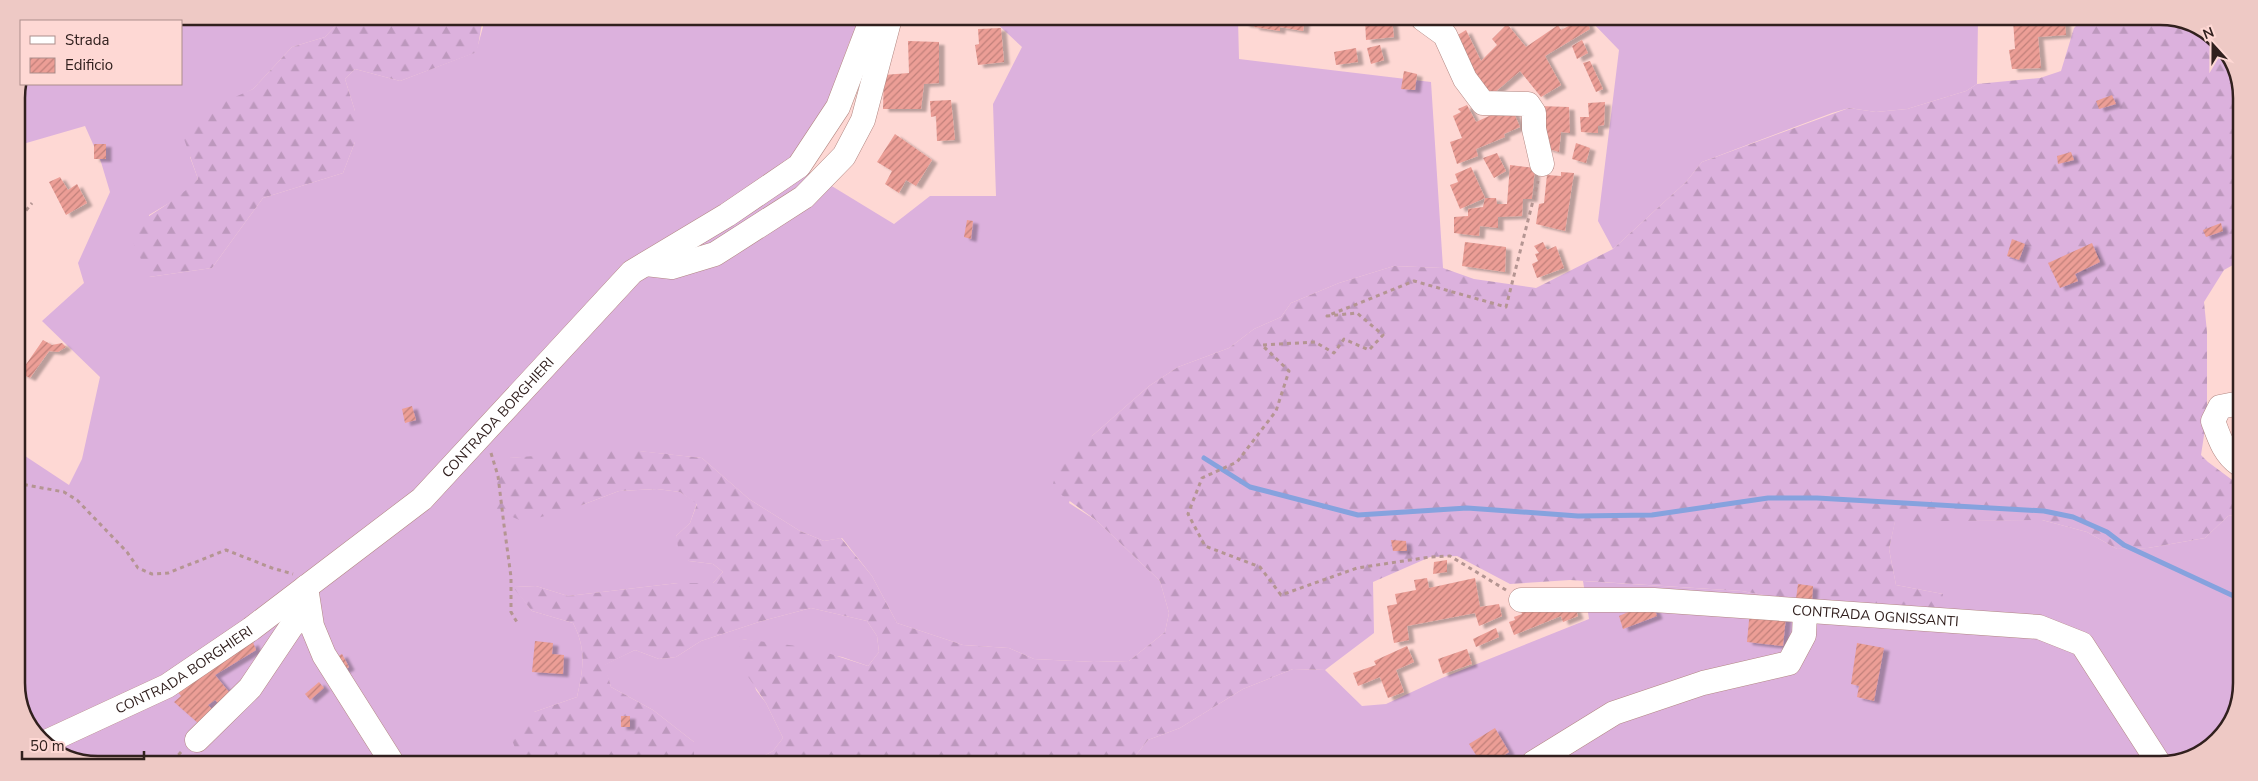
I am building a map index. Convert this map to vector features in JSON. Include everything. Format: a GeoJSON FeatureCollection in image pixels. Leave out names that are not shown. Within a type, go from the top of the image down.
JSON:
{"type":"FeatureCollection","features":[{"type":"Feature","properties":{"kind":"street","name":"CONTRADA BORGHIERI"},"geometry":{"type":"LineString","coordinates":[[52,739],[167,686],[251,630],[307,598],[422,499],[632,272],[727,215],[800,166],[838,107],[869,25]]}},
{"type":"Feature","properties":{"kind":"street"},"geometry":{"type":"LineString","coordinates":[[646,264],[672,267],[715,254],[804,197],[844,156],[863,120],[888,25]]}},
{"type":"Feature","properties":{"kind":"street"},"geometry":{"type":"LineString","coordinates":[[1431,25],[1445,35],[1465,79],[1483,103],[1528,104],[1534,113],[1534,129],[1542,164]]}},
{"type":"Feature","properties":{"kind":"street"},"geometry":{"type":"LineString","coordinates":[[2233,404],[2220,407],[2214,421],[2221,444],[2233,461]]}},
{"type":"Feature","properties":{"kind":"street"},"geometry":{"type":"LineString","coordinates":[[197,740],[250,688],[291,627],[307,598]]}},
{"type":"Feature","properties":{"kind":"street"},"geometry":{"type":"LineString","coordinates":[[307,598],[312,626],[332,671],[389,756]]}},
{"type":"Feature","properties":{"kind":"street","name":"CONTRADA OGNISSANTI"},"geometry":{"type":"LineString","coordinates":[[1521,600],[1654,600],[2039,627],[2082,644],[2154,756]]}},
{"type":"Feature","properties":{"kind":"street"},"geometry":{"type":"LineString","coordinates":[[1545,756],[1614,712],[1703,682],[1789,663],[1804,635],[1805,612]]}},
{"type":"Feature","properties":{"kind":"path"},"geometry":{"type":"LineString","coordinates":[[1521,600],[1450,556],[1430,557],[1358,568],[1281,595],[1260,567],[1205,546],[1188,514],[1202,478],[1237,462],[1276,411],[1289,370],[1262,345],[1315,342],[1334,353],[1344,339],[1369,350],[1383,335],[1357,312],[1327,316],[1414,280],[1506,307],[1542,164]]}},
{"type":"Feature","properties":{"kind":"path"},"geometry":{"type":"LineString","coordinates":[[25,212],[32,203]]}},
{"type":"Feature","properties":{"kind":"path"},"geometry":{"type":"LineString","coordinates":[[485,431],[498,476],[511,577],[511,612],[518,624]]}},
{"type":"Feature","properties":{"kind":"path"},"geometry":{"type":"LineString","coordinates":[[25,485],[64,492],[78,500],[127,552],[138,568],[152,574],[168,573],[226,550],[272,568],[299,576],[307,598]]}},
{"type":"Feature","properties":{"kind":"green space"},"geometry":{"type":"Polygon","coordinates":[[[182,25],[336,25],[325,37],[292,47],[253,89],[230,101],[190,157],[198,179],[186,193],[149,215],[149,277],[212,268],[263,198],[343,173],[355,142],[355,111],[345,79],[355,69],[400,81],[476,52],[483,25],[858,25],[849,43],[826,109],[794,163],[894,224],[930,196],[996,196],[993,104],[1022,47],[998,25],[1238,25],[1239,59],[1431,82],[1443,268],[1394,266],[1339,283],[1291,303],[1281,317],[1254,329],[1229,348],[1178,367],[1149,386],[1092,436],[1069,503],[1097,521],[1160,581],[1169,613],[1165,632],[1129,661],[1094,662],[1034,659],[1009,648],[963,645],[897,623],[872,576],[842,538],[824,541],[800,531],[749,499],[702,458],[638,451],[509,458],[582,505],[619,491],[657,489],[680,492],[697,503],[690,523],[676,536],[689,561],[713,564],[723,572],[713,583],[678,583],[568,596],[536,586],[514,587],[532,611],[573,623],[582,651],[582,668],[577,697],[534,712],[536,756],[84,755],[57,744],[50,738],[35,719],[26,697],[25,456],[69,485],[82,459],[100,377],[42,321],[84,283],[78,263],[110,192],[101,162],[85,126],[25,143],[26,85],[182,85],[182,25]]]}},
{"type":"Feature","properties":{"kind":"green space"},"geometry":{"type":"Polygon","coordinates":[[[336,25],[482,25],[477,52],[400,81],[355,69],[345,79],[355,111],[355,142],[343,173],[263,198],[212,268],[149,277],[128,231],[182,193],[198,179],[183,136],[199,113],[253,89],[292,47],[325,37],[336,25]]]}},
{"type":"Feature","properties":{"kind":"green space"},"geometry":{"type":"Polygon","coordinates":[[[1595,25],[1978,25],[1977,84],[1966,91],[1907,109],[1876,112],[1849,108],[1702,162],[1686,182],[1613,249],[1598,221],[1619,50],[1595,25]]]}},
{"type":"Feature","properties":{"kind":"green space"},"geometry":{"type":"Polygon","coordinates":[[[2077,25],[2160,25],[2183,29],[2212,46],[2223,62],[2232,84],[2233,265],[2224,270],[2204,302],[2207,332],[2207,416],[2201,455],[2233,481],[2233,515],[2228,516],[2205,538],[2148,548],[2117,549],[2087,532],[2042,520],[1895,522],[1889,549],[1896,585],[1943,594],[1940,616],[1827,607],[1742,591],[1570,580],[1510,584],[1457,556],[1430,557],[1373,582],[1374,633],[1325,670],[1293,669],[1243,689],[1180,728],[1148,740],[1135,756],[763,756],[773,751],[783,738],[766,703],[736,659],[742,639],[812,648],[868,666],[879,652],[877,636],[867,621],[811,608],[762,621],[701,641],[676,657],[659,659],[635,650],[605,665],[611,687],[653,710],[694,742],[694,756],[526,756],[517,753],[512,740],[515,726],[534,712],[577,697],[581,677],[582,651],[573,623],[532,611],[513,587],[536,586],[568,596],[678,583],[713,583],[723,572],[713,564],[689,561],[679,552],[676,536],[690,523],[697,504],[680,492],[657,489],[619,491],[582,505],[524,522],[492,508],[492,487],[509,458],[534,456],[564,449],[604,447],[702,458],[749,499],[800,531],[824,541],[841,538],[872,576],[897,623],[963,645],[1009,648],[1034,659],[1094,662],[1129,661],[1165,632],[1169,613],[1160,581],[1097,521],[1052,488],[1059,461],[1092,436],[1149,386],[1178,367],[1229,348],[1254,329],[1281,317],[1291,303],[1339,283],[1394,266],[1443,268],[1474,279],[1536,288],[1613,249],[1686,182],[1702,162],[1849,108],[1876,112],[1907,109],[1966,91],[1977,84],[2040,78],[2061,71],[2074,28],[2077,25]]]}},
{"type":"Feature","properties":{"kind":"green space"},"geometry":{"type":"Polygon","coordinates":[[[2233,515],[2233,683],[2229,706],[2212,735],[2196,746],[2174,755],[1135,756],[1148,740],[1180,728],[1243,689],[1293,669],[1325,670],[1362,706],[1386,704],[1442,678],[1589,619],[1583,581],[1742,591],[1827,607],[1943,594],[1896,585],[1889,549],[1895,521],[2042,520],[2087,532],[2117,549],[2148,548],[2205,538],[2228,516],[2233,515]]]}},
{"type":"Feature","properties":{"kind":"green space"},"geometry":{"type":"Polygon","coordinates":[[[811,608],[867,621],[877,636],[879,652],[868,666],[842,657],[742,639],[756,690],[766,703],[783,738],[773,751],[763,756],[694,756],[694,742],[653,710],[611,687],[604,665],[635,650],[659,659],[676,657],[701,641],[762,621],[811,608]]]}},
{"type":"Feature","properties":{"kind":"building"},"geometry":{"type":"Polygon","coordinates":[[[1254,25],[1304,25],[1303,31],[1280,27],[1280,31],[1254,27],[1254,25]]]}},
{"type":"Feature","properties":{"kind":"building"},"geometry":{"type":"Polygon","coordinates":[[[1365,25],[1393,25],[1394,37],[1366,40],[1365,25]]]}},
{"type":"Feature","properties":{"kind":"building"},"geometry":{"type":"Polygon","coordinates":[[[1506,25],[1526,47],[1558,25],[1561,30],[1571,25],[1588,25],[1590,29],[1545,56],[1561,85],[1541,97],[1520,71],[1488,98],[1453,38],[1466,30],[1481,61],[1497,45],[1492,39],[1506,25]]]}},
{"type":"Feature","properties":{"kind":"building"},"geometry":{"type":"Polygon","coordinates":[[[2013,25],[2065,25],[2066,35],[2038,37],[2041,68],[2012,69],[2009,50],[2015,49],[2013,25]]]}},
{"type":"Feature","properties":{"kind":"building"},"geometry":{"type":"Polygon","coordinates":[[[1001,28],[1004,62],[978,65],[975,45],[979,44],[978,29],[1001,28]]]}},
{"type":"Feature","properties":{"kind":"building"},"geometry":{"type":"Polygon","coordinates":[[[1582,40],[1588,53],[1577,59],[1572,46],[1582,40]]]}},
{"type":"Feature","properties":{"kind":"building"},"geometry":{"type":"Polygon","coordinates":[[[908,41],[939,42],[939,83],[924,84],[921,109],[883,109],[884,75],[909,73],[908,41]]]}},
{"type":"Feature","properties":{"kind":"building"},"geometry":{"type":"Polygon","coordinates":[[[1380,45],[1384,60],[1371,64],[1367,48],[1380,45]]]}},
{"type":"Feature","properties":{"kind":"building"},"geometry":{"type":"Polygon","coordinates":[[[1356,48],[1358,62],[1336,65],[1334,52],[1356,48]]]}},
{"type":"Feature","properties":{"kind":"building"},"geometry":{"type":"Polygon","coordinates":[[[1590,61],[1603,89],[1596,92],[1583,63],[1590,61]]]}},
{"type":"Feature","properties":{"kind":"building"},"geometry":{"type":"Polygon","coordinates":[[[1404,71],[1417,74],[1415,90],[1401,89],[1404,71]]]}},
{"type":"Feature","properties":{"kind":"building"},"geometry":{"type":"Polygon","coordinates":[[[2112,95],[2116,104],[2099,109],[2096,101],[2112,95]]]}},
{"type":"Feature","properties":{"kind":"building"},"geometry":{"type":"Polygon","coordinates":[[[951,100],[955,140],[937,141],[936,116],[931,117],[930,101],[951,100]]]}},
{"type":"Feature","properties":{"kind":"building"},"geometry":{"type":"Polygon","coordinates":[[[1605,102],[1604,125],[1598,126],[1598,133],[1581,132],[1580,117],[1589,117],[1588,103],[1605,102]]]}},
{"type":"Feature","properties":{"kind":"building"},"geometry":{"type":"Polygon","coordinates":[[[1467,105],[1476,122],[1511,106],[1520,127],[1504,134],[1505,137],[1476,149],[1478,156],[1457,164],[1450,142],[1462,138],[1453,116],[1461,112],[1458,109],[1467,105]]]}},
{"type":"Feature","properties":{"kind":"building"},"geometry":{"type":"Polygon","coordinates":[[[1539,106],[1569,107],[1570,133],[1561,132],[1559,152],[1542,147],[1539,106]]]}},
{"type":"Feature","properties":{"kind":"building"},"geometry":{"type":"Polygon","coordinates":[[[895,134],[932,160],[916,186],[906,180],[899,193],[885,184],[892,171],[877,162],[895,134]]]}},
{"type":"Feature","properties":{"kind":"building"},"geometry":{"type":"Polygon","coordinates":[[[1576,143],[1590,148],[1586,163],[1572,159],[1576,143]]]}},
{"type":"Feature","properties":{"kind":"building"},"geometry":{"type":"Polygon","coordinates":[[[94,144],[106,144],[106,159],[94,159],[94,144]]]}},
{"type":"Feature","properties":{"kind":"building"},"geometry":{"type":"Polygon","coordinates":[[[2071,152],[2074,160],[2058,164],[2057,156],[2071,152]]]}},
{"type":"Feature","properties":{"kind":"building"},"geometry":{"type":"Polygon","coordinates":[[[1497,153],[1506,171],[1494,178],[1483,158],[1497,153]]]}},
{"type":"Feature","properties":{"kind":"building"},"geometry":{"type":"Polygon","coordinates":[[[1510,165],[1535,168],[1532,199],[1523,199],[1522,216],[1498,217],[1498,228],[1480,226],[1479,236],[1454,233],[1454,217],[1468,216],[1468,209],[1483,207],[1485,198],[1496,198],[1497,204],[1507,204],[1510,165]]]}},
{"type":"Feature","properties":{"kind":"building"},"geometry":{"type":"Polygon","coordinates":[[[1471,167],[1485,198],[1460,209],[1450,185],[1458,182],[1455,174],[1471,167]]]}},
{"type":"Feature","properties":{"kind":"building"},"geometry":{"type":"Polygon","coordinates":[[[1561,172],[1574,173],[1565,231],[1536,224],[1539,204],[1544,203],[1547,175],[1561,176],[1561,172]]]}},
{"type":"Feature","properties":{"kind":"building"},"geometry":{"type":"Polygon","coordinates":[[[60,177],[68,190],[77,184],[87,203],[66,215],[49,182],[60,177]]]}},
{"type":"Feature","properties":{"kind":"building"},"geometry":{"type":"Polygon","coordinates":[[[967,220],[973,221],[971,239],[964,237],[967,220]]]}},
{"type":"Feature","properties":{"kind":"building"},"geometry":{"type":"Polygon","coordinates":[[[2221,223],[2223,231],[2206,237],[2203,230],[2221,223]]]}},
{"type":"Feature","properties":{"kind":"building"},"geometry":{"type":"Polygon","coordinates":[[[2012,239],[2025,244],[2019,260],[2007,256],[2012,239]]]}},
{"type":"Feature","properties":{"kind":"building"},"geometry":{"type":"Polygon","coordinates":[[[1465,242],[1506,247],[1505,272],[1462,266],[1465,242]]]}},
{"type":"Feature","properties":{"kind":"building"},"geometry":{"type":"Polygon","coordinates":[[[1543,242],[1547,250],[1556,246],[1564,268],[1537,278],[1532,264],[1538,261],[1535,254],[1539,253],[1534,246],[1543,242]]]}},
{"type":"Feature","properties":{"kind":"building"},"geometry":{"type":"Polygon","coordinates":[[[2092,243],[2100,262],[2075,274],[2078,281],[2060,288],[2048,263],[2092,243]]]}},
{"type":"Feature","properties":{"kind":"building"},"geometry":{"type":"Polygon","coordinates":[[[43,340],[52,345],[62,343],[66,347],[58,352],[49,351],[30,378],[25,376],[25,366],[43,340]]]}},
{"type":"Feature","properties":{"kind":"building"},"geometry":{"type":"Polygon","coordinates":[[[412,406],[416,420],[405,423],[402,409],[412,406]]]}},
{"type":"Feature","properties":{"kind":"building"},"geometry":{"type":"Polygon","coordinates":[[[1391,540],[1406,541],[1407,551],[1393,551],[1391,540]]]}},
{"type":"Feature","properties":{"kind":"building"},"geometry":{"type":"Polygon","coordinates":[[[1447,560],[1447,572],[1433,574],[1434,562],[1447,560]]]}},
{"type":"Feature","properties":{"kind":"building"},"geometry":{"type":"Polygon","coordinates":[[[1427,578],[1429,588],[1475,578],[1480,607],[1499,604],[1502,616],[1479,626],[1475,613],[1407,626],[1409,640],[1394,643],[1387,606],[1397,604],[1395,594],[1416,590],[1414,580],[1427,578]]]}},
{"type":"Feature","properties":{"kind":"building"},"geometry":{"type":"Polygon","coordinates":[[[1798,584],[1813,586],[1812,601],[1796,599],[1798,584]]]}},
{"type":"Feature","properties":{"kind":"building"},"geometry":{"type":"Polygon","coordinates":[[[1573,603],[1578,616],[1563,622],[1561,616],[1514,635],[1509,622],[1515,620],[1514,617],[1522,614],[1521,611],[1573,603]]]}},
{"type":"Feature","properties":{"kind":"building"},"geometry":{"type":"Polygon","coordinates":[[[1653,605],[1657,616],[1623,629],[1619,616],[1640,607],[1653,605]]]}},
{"type":"Feature","properties":{"kind":"building"},"geometry":{"type":"Polygon","coordinates":[[[1750,610],[1786,616],[1783,646],[1747,642],[1750,610]]]}},
{"type":"Feature","properties":{"kind":"building"},"geometry":{"type":"Polygon","coordinates":[[[1496,628],[1499,637],[1476,647],[1473,639],[1496,628]]]}},
{"type":"Feature","properties":{"kind":"building"},"geometry":{"type":"Polygon","coordinates":[[[535,641],[553,643],[552,654],[564,655],[563,674],[532,672],[535,641]]]}},
{"type":"Feature","properties":{"kind":"building"},"geometry":{"type":"Polygon","coordinates":[[[253,642],[256,650],[215,675],[229,692],[219,704],[215,700],[208,705],[213,710],[199,724],[174,702],[181,696],[176,690],[253,642]]]}},
{"type":"Feature","properties":{"kind":"building"},"geometry":{"type":"Polygon","coordinates":[[[1857,643],[1884,648],[1874,701],[1857,697],[1859,686],[1851,684],[1857,643]]]}},
{"type":"Feature","properties":{"kind":"building"},"geometry":{"type":"Polygon","coordinates":[[[1407,646],[1414,662],[1396,670],[1404,692],[1388,698],[1380,677],[1358,686],[1353,673],[1376,665],[1374,661],[1407,646]]]}},
{"type":"Feature","properties":{"kind":"building"},"geometry":{"type":"Polygon","coordinates":[[[1467,649],[1472,664],[1443,674],[1438,659],[1467,649]]]}},
{"type":"Feature","properties":{"kind":"building"},"geometry":{"type":"Polygon","coordinates":[[[342,654],[349,667],[341,672],[333,659],[342,654]]]}},
{"type":"Feature","properties":{"kind":"building"},"geometry":{"type":"Polygon","coordinates":[[[319,682],[324,688],[310,700],[305,694],[319,682]]]}},
{"type":"Feature","properties":{"kind":"building"},"geometry":{"type":"Polygon","coordinates":[[[621,716],[630,716],[630,727],[621,727],[621,716]]]}},
{"type":"Feature","properties":{"kind":"building"},"geometry":{"type":"Polygon","coordinates":[[[1495,728],[1509,752],[1503,756],[1477,756],[1469,744],[1495,728]]]}},
{"type":"Feature","properties":{"kind":"waterway"},"geometry":{"type":"LineString","coordinates":[[1204,458],[1250,487],[1358,515],[1467,508],[1578,516],[1652,515],[1768,498],[1817,498],[2044,511],[2073,517],[2107,532],[2124,545],[2233,596]]}}]}
